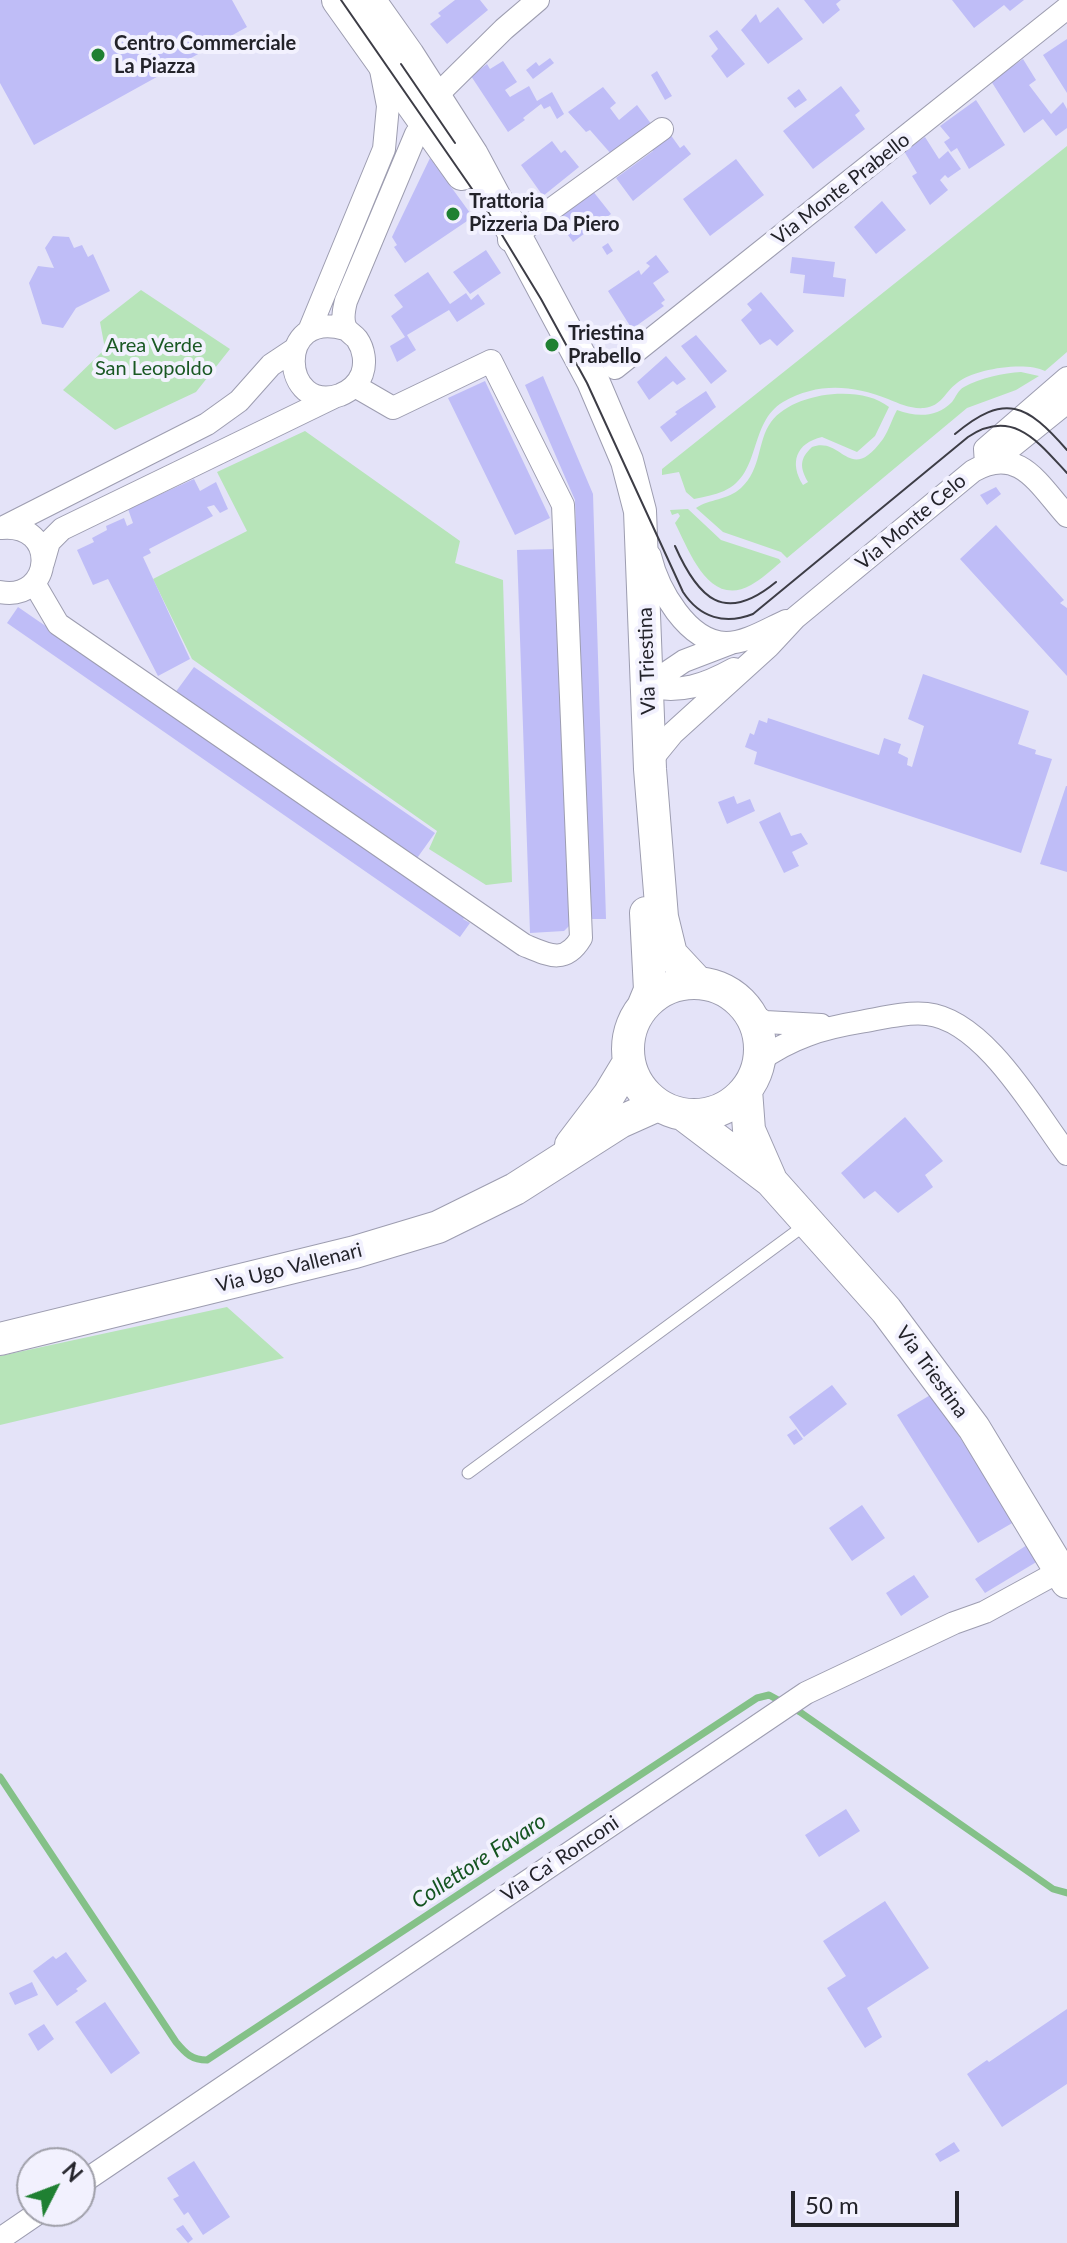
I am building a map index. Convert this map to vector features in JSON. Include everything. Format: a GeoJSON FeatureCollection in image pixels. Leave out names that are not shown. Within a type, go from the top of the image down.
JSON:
{"type":"FeatureCollection","features":[{"type":"Feature","properties":{"kind":"street","name":"Via Triestina"},"geometry":{"type":"LineString","coordinates":[[338,0],[513,238]]}},
{"type":"Feature","properties":{"kind":"street","name":"Via Triestina"},"geometry":{"type":"LineString","coordinates":[[369,0],[426,119],[492,190],[513,238],[564,327],[620,440],[640,511],[652,770],[640,812],[650,990],[643,1007]]}},
{"type":"Feature","properties":{"kind":"street"},"geometry":{"type":"LineString","coordinates":[[345,329],[346,301],[426,119],[504,29],[538,0]]}},
{"type":"Feature","properties":{"kind":"street","name":"Via Monte Prabello"},"geometry":{"type":"LineString","coordinates":[[615,368],[1067,8]]}},
{"type":"Feature","properties":{"kind":"street"},"geometry":{"type":"LineString","coordinates":[[375,50],[388,106],[385,144]]}},
{"type":"Feature","properties":{"kind":"street"},"geometry":{"type":"LineString","coordinates":[[334,397],[311,393],[302,386],[295,376],[292,363],[397,120],[410,113],[426,119]]}},
{"type":"Feature","properties":{"kind":"street"},"geometry":{"type":"LineString","coordinates":[[513,238],[662,129]]}},
{"type":"Feature","properties":{"kind":"street"},"geometry":{"type":"LineString","coordinates":[[0,592],[15,593],[39,573],[49,542],[62,529],[346,393],[362,376],[363,351],[356,338],[345,329],[320,326],[271,365],[239,401],[207,424],[1,528]]}},
{"type":"Feature","properties":{"kind":"street"},"geometry":{"type":"LineString","coordinates":[[1,528],[25,530],[36,539],[42,551],[39,573],[58,624],[524,945],[550,956],[567,954],[581,938],[563,505],[491,361],[393,408],[355,386]]}},
{"type":"Feature","properties":{"kind":"street"},"geometry":{"type":"LineString","coordinates":[[994,463],[985,449],[1067,378]]}},
{"type":"Feature","properties":{"kind":"street"},"geometry":{"type":"LineString","coordinates":[[994,463],[1067,402]]}},
{"type":"Feature","properties":{"kind":"street"},"geometry":{"type":"LineString","coordinates":[[994,463],[1009,461],[1025,470],[1067,516]]}},
{"type":"Feature","properties":{"kind":"street","name":"Via Monte Celo"},"geometry":{"type":"LineString","coordinates":[[652,770],[673,733],[795,618],[966,476],[994,463]]}},
{"type":"Feature","properties":{"kind":"street"},"geometry":{"type":"LineString","coordinates":[[640,511],[656,576],[674,610],[688,624],[712,639],[728,643],[737,641]]}},
{"type":"Feature","properties":{"kind":"street","name":"Via Monte Celo"},"geometry":{"type":"LineString","coordinates":[[647,686],[684,661],[795,618]]}},
{"type":"Feature","properties":{"kind":"street","name":"Via Monte Celo"},"geometry":{"type":"LineString","coordinates":[[647,686],[664,690],[685,689],[723,675],[762,652]]}},
{"type":"Feature","properties":{"kind":"street"},"geometry":{"type":"LineString","coordinates":[[652,770],[662,917],[675,959],[698,983]]}},
{"type":"Feature","properties":{"kind":"street"},"geometry":{"type":"LineString","coordinates":[[752,1075],[758,1035],[748,1012],[735,997],[717,988],[698,983],[677,985],[658,993],[643,1007],[633,1024],[628,1043],[629,1062],[635,1079],[645,1093],[671,1110],[702,1115],[734,1102],[752,1075],[791,1040],[834,1026],[907,1014],[930,1014],[963,1027],[990,1050],[1067,1154]]}},
{"type":"Feature","properties":{"kind":"street"},"geometry":{"type":"LineString","coordinates":[[748,1012],[765,1022],[834,1026]]}},
{"type":"Feature","properties":{"kind":"street","name":"Via Ugo Vallenari"},"geometry":{"type":"LineString","coordinates":[[562,1157],[609,1095],[629,1062]]}},
{"type":"Feature","properties":{"kind":"street","name":"Via Triestina"},"geometry":{"type":"LineString","coordinates":[[752,1075],[749,1130],[771,1181]]}},
{"type":"Feature","properties":{"kind":"street","name":"Via Triestina"},"geometry":{"type":"LineString","coordinates":[[671,1110],[771,1181],[886,1310],[951,1395],[999,1467],[1064,1576]]}},
{"type":"Feature","properties":{"kind":"street","name":"Via Ugo Vallenari"},"geometry":{"type":"LineString","coordinates":[[0,1339],[397,1241],[477,1210],[539,1175],[562,1157],[620,1122],[671,1110]]}},
{"type":"Feature","properties":{"kind":"street","name":"Via Ca' Ronconi"},"geometry":{"type":"LineString","coordinates":[[96,2173],[806,1693],[954,1623],[1064,1576]]}},
{"type":"Feature","properties":{"kind":"street"},"geometry":{"type":"LineString","coordinates":[[0,2239],[18,2227]]}},
{"type":"Feature","properties":{"kind":"lane"},"geometry":{"type":"LineString","coordinates":[[468,1473],[808,1222]]}},
{"type":"Feature","properties":{"kind":"green space"},"geometry":{"type":"Polygon","coordinates":[[[1067,146],[1067,352],[1045,371],[1025,367],[987,370],[965,378],[935,405],[924,408],[910,407],[875,394],[848,389],[809,391],[783,402],[772,411],[764,422],[744,473],[724,491],[694,499],[686,492],[679,472],[662,475],[662,469],[1067,146]]]}},
{"type":"Feature","properties":{"kind":"green space","name":"Area Verde San Leopoldo"},"geometry":{"type":"Polygon","coordinates":[[[141,290],[230,349],[196,392],[115,430],[63,390],[105,349],[100,322],[141,290]]]}},
{"type":"Feature","properties":{"kind":"green space"},"geometry":{"type":"Polygon","coordinates":[[[1021,372],[1039,376],[1016,390],[967,408],[787,558],[781,552],[723,532],[696,508],[741,488],[753,472],[771,422],[795,404],[811,398],[845,394],[862,395],[889,407],[875,436],[857,452],[822,437],[806,444],[796,462],[803,485],[808,482],[802,468],[803,460],[812,447],[823,445],[854,459],[862,459],[883,439],[897,410],[919,415],[933,413],[946,407],[960,390],[970,384],[992,376],[1021,372]]]}},
{"type":"Feature","properties":{"kind":"green space"},"geometry":{"type":"Polygon","coordinates":[[[305,431],[460,541],[455,563],[503,580],[512,882],[486,885],[429,849],[437,831],[192,659],[153,579],[247,531],[217,472],[305,431]]]}},
{"type":"Feature","properties":{"kind":"green space"},"geometry":{"type":"Polygon","coordinates":[[[688,509],[721,540],[781,562],[755,583],[736,590],[723,589],[712,583],[694,561],[675,523],[680,516],[678,513],[672,515],[670,510],[688,509]]]}},
{"type":"Feature","properties":{"kind":"green space"},"geometry":{"type":"Polygon","coordinates":[[[227,1307],[284,1358],[0,1425],[0,1356],[227,1307]]]}},
{"type":"Feature","properties":{"kind":"building","name":"Centro Commerciale La Piazza"},"geometry":{"type":"Polygon","coordinates":[[[0,0],[232,0],[247,27],[34,145],[0,83],[0,0]]]}},
{"type":"Feature","properties":{"kind":"building"},"geometry":{"type":"Polygon","coordinates":[[[455,0],[480,0],[488,10],[447,44],[430,24],[455,0]]]}},
{"type":"Feature","properties":{"kind":"building"},"geometry":{"type":"Polygon","coordinates":[[[804,0],[841,0],[836,4],[840,10],[823,24],[804,0]]]}},
{"type":"Feature","properties":{"kind":"building"},"geometry":{"type":"Polygon","coordinates":[[[952,0],[1024,0],[1010,11],[1004,5],[974,28],[952,0]]]}},
{"type":"Feature","properties":{"kind":"building"},"geometry":{"type":"Polygon","coordinates":[[[778,7],[803,39],[768,64],[741,30],[756,14],[760,23],[778,7]]]}},
{"type":"Feature","properties":{"kind":"building"},"geometry":{"type":"Polygon","coordinates":[[[717,30],[745,64],[727,78],[711,56],[718,49],[709,36],[717,30]]]}},
{"type":"Feature","properties":{"kind":"building"},"geometry":{"type":"Polygon","coordinates":[[[1067,39],[1067,93],[1043,55],[1067,39]]]}},
{"type":"Feature","properties":{"kind":"building"},"geometry":{"type":"Polygon","coordinates":[[[550,58],[554,63],[533,79],[526,70],[536,62],[539,66],[550,58]]]}},
{"type":"Feature","properties":{"kind":"building"},"geometry":{"type":"Polygon","coordinates":[[[1023,59],[1036,80],[1029,85],[1051,114],[1063,102],[1067,109],[1067,128],[1056,136],[1043,119],[1024,133],[991,81],[1023,59]]]}},
{"type":"Feature","properties":{"kind":"building"},"geometry":{"type":"Polygon","coordinates":[[[503,61],[517,82],[505,90],[510,97],[529,86],[537,101],[552,92],[564,114],[557,119],[550,106],[544,109],[541,104],[508,132],[471,76],[487,64],[490,69],[503,61]]]}},
{"type":"Feature","properties":{"kind":"building"},"geometry":{"type":"Polygon","coordinates":[[[657,71],[672,96],[665,100],[651,75],[657,71]]]}},
{"type":"Feature","properties":{"kind":"building"},"geometry":{"type":"Polygon","coordinates":[[[841,86],[860,111],[855,115],[865,129],[813,169],[783,131],[841,86]]]}},
{"type":"Feature","properties":{"kind":"building"},"geometry":{"type":"Polygon","coordinates":[[[603,87],[616,103],[610,108],[619,120],[637,105],[652,125],[612,155],[590,130],[586,132],[568,112],[603,87]]]}},
{"type":"Feature","properties":{"kind":"building"},"geometry":{"type":"Polygon","coordinates":[[[799,89],[807,100],[795,108],[787,98],[799,89]]]}},
{"type":"Feature","properties":{"kind":"building"},"geometry":{"type":"Polygon","coordinates":[[[976,100],[1005,145],[969,169],[957,148],[951,152],[944,142],[950,138],[940,126],[976,100]]]}},
{"type":"Feature","properties":{"kind":"building"},"geometry":{"type":"Polygon","coordinates":[[[670,134],[680,148],[684,145],[691,154],[633,201],[616,178],[653,151],[652,148],[670,134]]]}},
{"type":"Feature","properties":{"kind":"building"},"geometry":{"type":"Polygon","coordinates":[[[925,137],[939,159],[948,151],[961,169],[940,180],[948,190],[930,205],[912,176],[917,173],[904,151],[925,137]]]}},
{"type":"Feature","properties":{"kind":"building"},"geometry":{"type":"Polygon","coordinates":[[[552,141],[561,153],[565,150],[579,167],[543,196],[521,165],[552,141]]]}},
{"type":"Feature","properties":{"kind":"building"},"geometry":{"type":"Polygon","coordinates":[[[430,158],[473,217],[405,263],[394,247],[397,245],[392,237],[430,158]]]}},
{"type":"Feature","properties":{"kind":"building"},"geometry":{"type":"Polygon","coordinates":[[[736,159],[764,195],[710,236],[683,199],[736,159]]]}},
{"type":"Feature","properties":{"kind":"building"},"geometry":{"type":"Polygon","coordinates":[[[592,190],[611,214],[573,242],[555,217],[592,190]]]}},
{"type":"Feature","properties":{"kind":"building"},"geometry":{"type":"Polygon","coordinates":[[[882,201],[906,230],[876,254],[854,227],[882,201]]]}},
{"type":"Feature","properties":{"kind":"building"},"geometry":{"type":"Polygon","coordinates":[[[53,236],[69,237],[74,248],[82,245],[88,257],[93,254],[110,291],[76,308],[63,328],[42,324],[29,283],[38,266],[54,268],[45,248],[53,236]]]}},
{"type":"Feature","properties":{"kind":"building"},"geometry":{"type":"Polygon","coordinates":[[[608,243],[613,251],[607,255],[602,247],[608,243]]]}},
{"type":"Feature","properties":{"kind":"building"},"geometry":{"type":"Polygon","coordinates":[[[486,250],[501,273],[470,294],[453,272],[486,250]]]}},
{"type":"Feature","properties":{"kind":"building"},"geometry":{"type":"Polygon","coordinates":[[[656,255],[669,272],[653,283],[665,300],[661,303],[664,306],[632,329],[608,291],[639,270],[641,275],[650,266],[646,263],[656,255]]]}},
{"type":"Feature","properties":{"kind":"building"},"geometry":{"type":"Polygon","coordinates":[[[792,257],[835,262],[833,277],[846,279],[844,297],[803,293],[805,275],[790,273],[792,257]]]}},
{"type":"Feature","properties":{"kind":"building"},"geometry":{"type":"Polygon","coordinates":[[[428,272],[450,304],[466,293],[471,300],[478,294],[485,304],[457,322],[449,310],[407,335],[416,350],[397,362],[390,346],[405,337],[391,316],[403,307],[394,295],[428,272]]]}},
{"type":"Feature","properties":{"kind":"building"},"geometry":{"type":"Polygon","coordinates":[[[761,292],[794,331],[777,346],[770,339],[760,345],[741,320],[752,310],[747,304],[761,292]]]}},
{"type":"Feature","properties":{"kind":"building"},"geometry":{"type":"Polygon","coordinates":[[[696,335],[727,371],[711,384],[681,346],[696,335]]]}},
{"type":"Feature","properties":{"kind":"building"},"geometry":{"type":"Polygon","coordinates":[[[666,356],[686,379],[677,385],[673,381],[649,400],[637,382],[666,356]]]}},
{"type":"Feature","properties":{"kind":"building"},"geometry":{"type":"Polygon","coordinates":[[[543,376],[593,494],[606,919],[588,919],[575,500],[525,385],[543,376]]]}},
{"type":"Feature","properties":{"kind":"building"},"geometry":{"type":"Polygon","coordinates":[[[485,381],[550,518],[515,535],[448,398],[485,381]]]}},
{"type":"Feature","properties":{"kind":"building"},"geometry":{"type":"Polygon","coordinates":[[[706,391],[716,407],[671,442],[660,427],[677,414],[675,412],[706,391]]]}},
{"type":"Feature","properties":{"kind":"building"},"geometry":{"type":"Polygon","coordinates":[[[194,479],[200,491],[216,482],[228,509],[220,513],[214,505],[207,507],[213,516],[149,549],[151,553],[143,557],[190,659],[158,676],[108,579],[93,585],[77,550],[94,542],[92,538],[107,530],[106,526],[124,518],[127,526],[133,523],[128,509],[194,479]]]}},
{"type":"Feature","properties":{"kind":"building"},"geometry":{"type":"Polygon","coordinates":[[[996,487],[1001,494],[987,505],[980,495],[996,487]]]}},
{"type":"Feature","properties":{"kind":"building"},"geometry":{"type":"Polygon","coordinates":[[[996,525],[1064,600],[1060,603],[1067,608],[1067,676],[960,559],[996,525]]]}},
{"type":"Feature","properties":{"kind":"building"},"geometry":{"type":"Polygon","coordinates":[[[556,549],[570,925],[564,931],[530,933],[517,550],[556,549]]]}},
{"type":"Feature","properties":{"kind":"building"},"geometry":{"type":"Polygon","coordinates":[[[18,607],[466,916],[463,919],[470,923],[460,937],[7,623],[18,607]]]}},
{"type":"Feature","properties":{"kind":"building"},"geometry":{"type":"Polygon","coordinates":[[[194,667],[435,833],[415,861],[172,697],[194,667]]]}},
{"type":"Feature","properties":{"kind":"building"},"geometry":{"type":"Polygon","coordinates":[[[923,674],[1029,711],[1018,744],[1052,759],[1021,853],[754,764],[757,752],[745,747],[750,733],[754,735],[759,720],[767,723],[768,718],[879,755],[884,738],[901,744],[898,753],[908,758],[907,765],[912,767],[924,726],[908,719],[923,674]]]}},
{"type":"Feature","properties":{"kind":"building"},"geometry":{"type":"Polygon","coordinates":[[[1067,786],[1067,872],[1040,864],[1067,786]]]}},
{"type":"Feature","properties":{"kind":"building"},"geometry":{"type":"Polygon","coordinates":[[[734,796],[737,804],[750,799],[755,811],[727,824],[718,802],[734,796]]]}},
{"type":"Feature","properties":{"kind":"building"},"geometry":{"type":"Polygon","coordinates":[[[780,812],[791,836],[801,833],[808,844],[792,852],[799,866],[784,873],[759,822],[780,812]]]}},
{"type":"Feature","properties":{"kind":"building"},"geometry":{"type":"Polygon","coordinates":[[[905,1117],[943,1161],[925,1175],[933,1187],[898,1213],[875,1191],[864,1199],[841,1173],[905,1117]]]}},
{"type":"Feature","properties":{"kind":"building"},"geometry":{"type":"Polygon","coordinates":[[[832,1385],[847,1404],[804,1437],[789,1417],[832,1385]]]}},
{"type":"Feature","properties":{"kind":"building"},"geometry":{"type":"Polygon","coordinates":[[[932,1394],[1014,1522],[978,1543],[897,1415],[932,1394]]]}},
{"type":"Feature","properties":{"kind":"building"},"geometry":{"type":"Polygon","coordinates":[[[796,1429],[803,1439],[794,1445],[787,1435],[796,1429]]]}},
{"type":"Feature","properties":{"kind":"building"},"geometry":{"type":"Polygon","coordinates":[[[862,1505],[885,1538],[852,1561],[829,1528],[862,1505]]]}},
{"type":"Feature","properties":{"kind":"building"},"geometry":{"type":"Polygon","coordinates":[[[1027,1545],[1038,1561],[985,1593],[975,1579],[1027,1545]]]}},
{"type":"Feature","properties":{"kind":"building"},"geometry":{"type":"Polygon","coordinates":[[[914,1575],[929,1597],[901,1616],[886,1593],[914,1575]]]}},
{"type":"Feature","properties":{"kind":"building"},"geometry":{"type":"Polygon","coordinates":[[[846,1809],[860,1831],[819,1857],[805,1835],[846,1809]]]}},
{"type":"Feature","properties":{"kind":"building"},"geometry":{"type":"Polygon","coordinates":[[[885,1901],[929,1968],[867,2008],[882,2037],[865,2048],[827,1988],[846,1976],[823,1941],[885,1901]]]}},
{"type":"Feature","properties":{"kind":"building"},"geometry":{"type":"Polygon","coordinates":[[[66,1952],[87,1981],[57,2006],[33,1971],[53,1956],[56,1959],[66,1952]]]}},
{"type":"Feature","properties":{"kind":"building"},"geometry":{"type":"Polygon","coordinates":[[[32,1982],[38,1995],[15,2005],[9,1993],[32,1982]]]}},
{"type":"Feature","properties":{"kind":"building"},"geometry":{"type":"Polygon","coordinates":[[[105,2002],[140,2053],[111,2074],[75,2022],[105,2002]]]}},
{"type":"Feature","properties":{"kind":"building"},"geometry":{"type":"Polygon","coordinates":[[[1067,2009],[1067,2084],[1002,2127],[967,2074],[1067,2009]]]}},
{"type":"Feature","properties":{"kind":"building"},"geometry":{"type":"Polygon","coordinates":[[[44,2024],[54,2039],[38,2051],[28,2034],[44,2024]]]}},
{"type":"Feature","properties":{"kind":"building"},"geometry":{"type":"Polygon","coordinates":[[[954,2142],[960,2151],[940,2162],[935,2154],[954,2142]]]}},
{"type":"Feature","properties":{"kind":"building"},"geometry":{"type":"Polygon","coordinates":[[[194,2161],[230,2217],[203,2235],[188,2212],[184,2215],[173,2199],[179,2196],[167,2178],[194,2161]]]}},
{"type":"Feature","properties":{"kind":"building"},"geometry":{"type":"Polygon","coordinates":[[[183,2225],[193,2239],[188,2243],[176,2229],[183,2225]]]}},
{"type":"Feature","properties":{"kind":"waterway","name":"Collettore Favaro"},"geometry":{"type":"LineString","coordinates":[[0,1777],[176,2042],[190,2056],[202,2060],[207,2060],[757,1698],[769,1695],[800,1712],[1053,1889],[1067,1893]]}},
{"type":"Feature","properties":{"kind":"tram line"},"geometry":{"type":"LineString","coordinates":[[341,0],[488,212],[541,299],[587,383],[683,592],[697,608],[723,619],[753,614],[968,437],[984,429],[999,426],[1024,432],[1067,473]]}},
{"type":"Feature","properties":{"kind":"tram line"},"geometry":{"type":"LineString","coordinates":[[401,64],[455,143]]}},
{"type":"Feature","properties":{"kind":"tram line"},"geometry":{"type":"LineString","coordinates":[[955,434],[988,412],[1002,408],[1015,409],[1040,422],[1067,450]]}},
{"type":"Feature","properties":{"kind":"tram line"},"geometry":{"type":"LineString","coordinates":[[675,546],[693,580],[715,600],[742,602],[776,582]]}},
{"type":"Feature","properties":{"kind":"place","name":"Centro Commerciale La Piazza"},"geometry":{"type":"Point","coordinates":[98,55]}},
{"type":"Feature","properties":{"kind":"place","name":"Trattoria Pizzeria Da Piero"},"geometry":{"type":"Point","coordinates":[453,214]}},
{"type":"Feature","properties":{"kind":"place","name":"Triestina Prabello"},"geometry":{"type":"Point","coordinates":[552,345]}}]}
